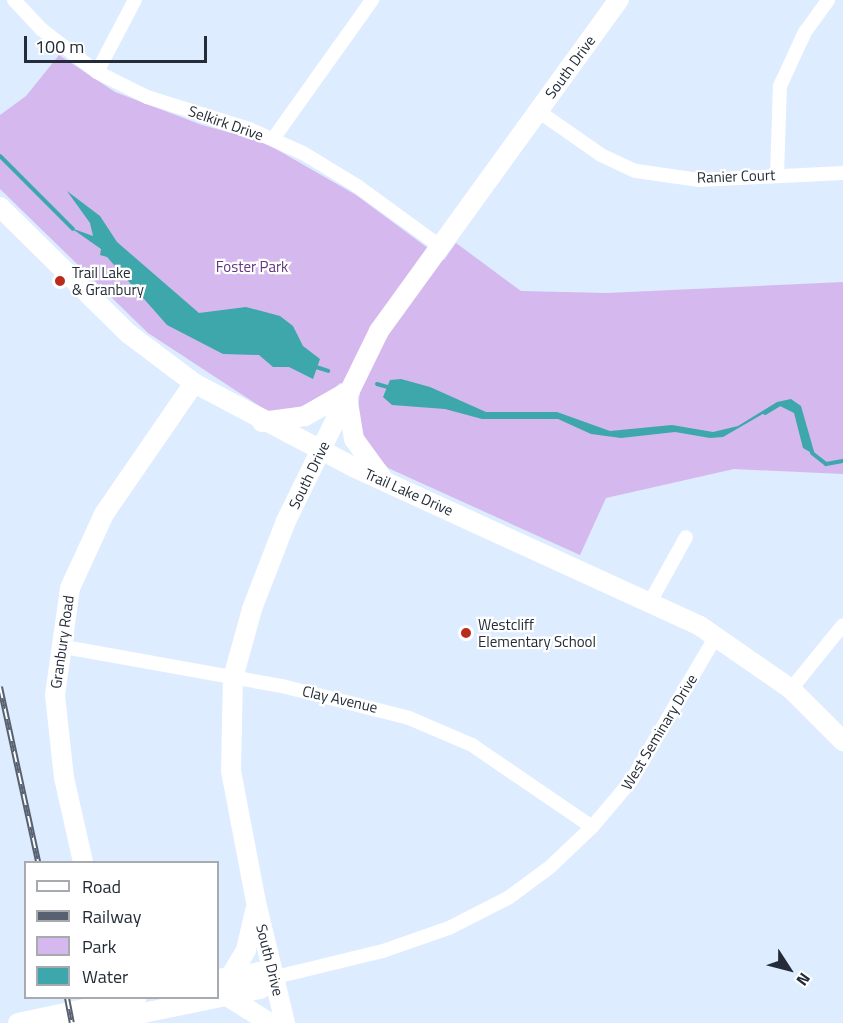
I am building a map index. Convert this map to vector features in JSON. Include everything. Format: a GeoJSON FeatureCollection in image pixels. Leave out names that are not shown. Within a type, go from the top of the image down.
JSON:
{"type":"FeatureCollection","features":[{"type":"Feature","properties":{"kind":"street","name":"Selkirk Drive"},"geometry":{"type":"LineString","coordinates":[[14,0],[41,29],[97,72],[147,97],[273,139],[337,172],[440,246]]}},
{"type":"Feature","properties":{"kind":"street"},"geometry":{"type":"LineString","coordinates":[[97,72],[135,0]]}},
{"type":"Feature","properties":{"kind":"street"},"geometry":{"type":"LineString","coordinates":[[273,139],[372,0]]}},
{"type":"Feature","properties":{"kind":"street","name":"South Drive"},"geometry":{"type":"LineString","coordinates":[[285,1023],[276,976],[256,902],[231,771],[233,678],[256,598],[286,521],[321,452],[346,392],[388,317],[619,0]]}},
{"type":"Feature","properties":{"kind":"street"},"geometry":{"type":"LineString","coordinates":[[777,175],[780,86],[805,32],[828,0]]}},
{"type":"Feature","properties":{"kind":"street","name":"Ranier Court"},"geometry":{"type":"LineString","coordinates":[[538,111],[601,155],[636,171],[699,180],[843,173]]}},
{"type":"Feature","properties":{"kind":"street","name":"Trail Lake Drive"},"geometry":{"type":"LineString","coordinates":[[0,207],[129,334],[194,383],[262,422],[321,452],[650,602],[716,636],[791,689],[843,741]]}},
{"type":"Feature","properties":{"kind":"street","name":"Granbury Road"},"geometry":{"type":"LineString","coordinates":[[83,861],[63,778],[55,694],[59,646],[70,588],[104,514],[194,383]]}},
{"type":"Feature","properties":{"kind":"street"},"geometry":{"type":"LineString","coordinates":[[262,422],[305,416],[346,392],[354,439],[387,483]]}},
{"type":"Feature","properties":{"kind":"street"},"geometry":{"type":"LineString","coordinates":[[650,602],[686,537]]}},
{"type":"Feature","properties":{"kind":"street"},"geometry":{"type":"LineString","coordinates":[[791,689],[843,625]]}},
{"type":"Feature","properties":{"kind":"street","name":"West Seminary Drive"},"geometry":{"type":"LineString","coordinates":[[225,984],[259,972],[276,976],[415,941],[481,913],[550,867],[592,827],[643,765],[716,636]]}},
{"type":"Feature","properties":{"kind":"street","name":"Clay Avenue"},"geometry":{"type":"LineString","coordinates":[[59,646],[372,706],[447,733],[528,780],[592,827]]}},
{"type":"Feature","properties":{"kind":"street"},"geometry":{"type":"LineString","coordinates":[[256,902],[254,927],[246,950],[225,984],[270,1023]]}},
{"type":"Feature","properties":{"kind":"street","name":"West Seminary Drive"},"geometry":{"type":"LineString","coordinates":[[18,1023],[117,1010],[134,999]]}},
{"type":"Feature","properties":{"kind":"street","name":"West Seminary Drive"},"geometry":{"type":"LineString","coordinates":[[72,1023],[163,999]]}},
{"type":"Feature","properties":{"kind":"green space","name":"Foster Park"},"geometry":{"type":"Polygon","coordinates":[[[59,55],[115,92],[202,125],[262,141],[356,195],[444,260],[456,243],[521,291],[607,293],[843,282],[843,474],[734,469],[606,498],[580,555],[388,468],[363,441],[357,419],[360,391],[340,383],[319,404],[272,412],[264,409],[148,333],[0,189],[0,115],[26,96],[59,55]]]}},
{"type":"Feature","properties":{"kind":"water"},"geometry":{"type":"Polygon","coordinates":[[[67,191],[100,216],[117,242],[199,313],[246,307],[280,316],[293,326],[303,346],[320,359],[313,379],[289,367],[273,367],[259,355],[223,354],[167,325],[107,257],[100,255],[101,249],[71,228],[93,236],[90,223],[67,191]]]}},
{"type":"Feature","properties":{"kind":"water"},"geometry":{"type":"Polygon","coordinates":[[[401,379],[430,387],[486,412],[557,412],[610,431],[672,425],[713,432],[738,426],[777,402],[791,399],[801,406],[815,455],[803,448],[794,413],[778,405],[723,437],[710,438],[675,432],[621,438],[591,434],[558,419],[482,419],[445,409],[392,405],[383,397],[390,380],[401,379]]]}},
{"type":"Feature","properties":{"kind":"waterway"},"geometry":{"type":"LineString","coordinates":[[0,156],[73,229]]}},
{"type":"Feature","properties":{"kind":"waterway"},"geometry":{"type":"LineString","coordinates":[[313,366],[328,371]]}},
{"type":"Feature","properties":{"kind":"waterway"},"geometry":{"type":"LineString","coordinates":[[377,384],[391,388]]}},
{"type":"Feature","properties":{"kind":"waterway"},"geometry":{"type":"LineString","coordinates":[[765,413],[780,404]]}},
{"type":"Feature","properties":{"kind":"waterway"},"geometry":{"type":"LineString","coordinates":[[812,453],[826,464],[843,461]]}},
{"type":"Feature","properties":{"kind":"railway"},"geometry":{"type":"LineString","coordinates":[[0,687],[38,861]]}},
{"type":"Feature","properties":{"kind":"railway"},"geometry":{"type":"LineString","coordinates":[[67,999],[72,1023]]}},
{"type":"Feature","properties":{"kind":"place","name":"Trail Lake & Granbury"},"geometry":{"type":"Point","coordinates":[60,281]}},
{"type":"Feature","properties":{"kind":"place","name":"Westcliff Elementary School"},"geometry":{"type":"Point","coordinates":[466,633]}}]}
